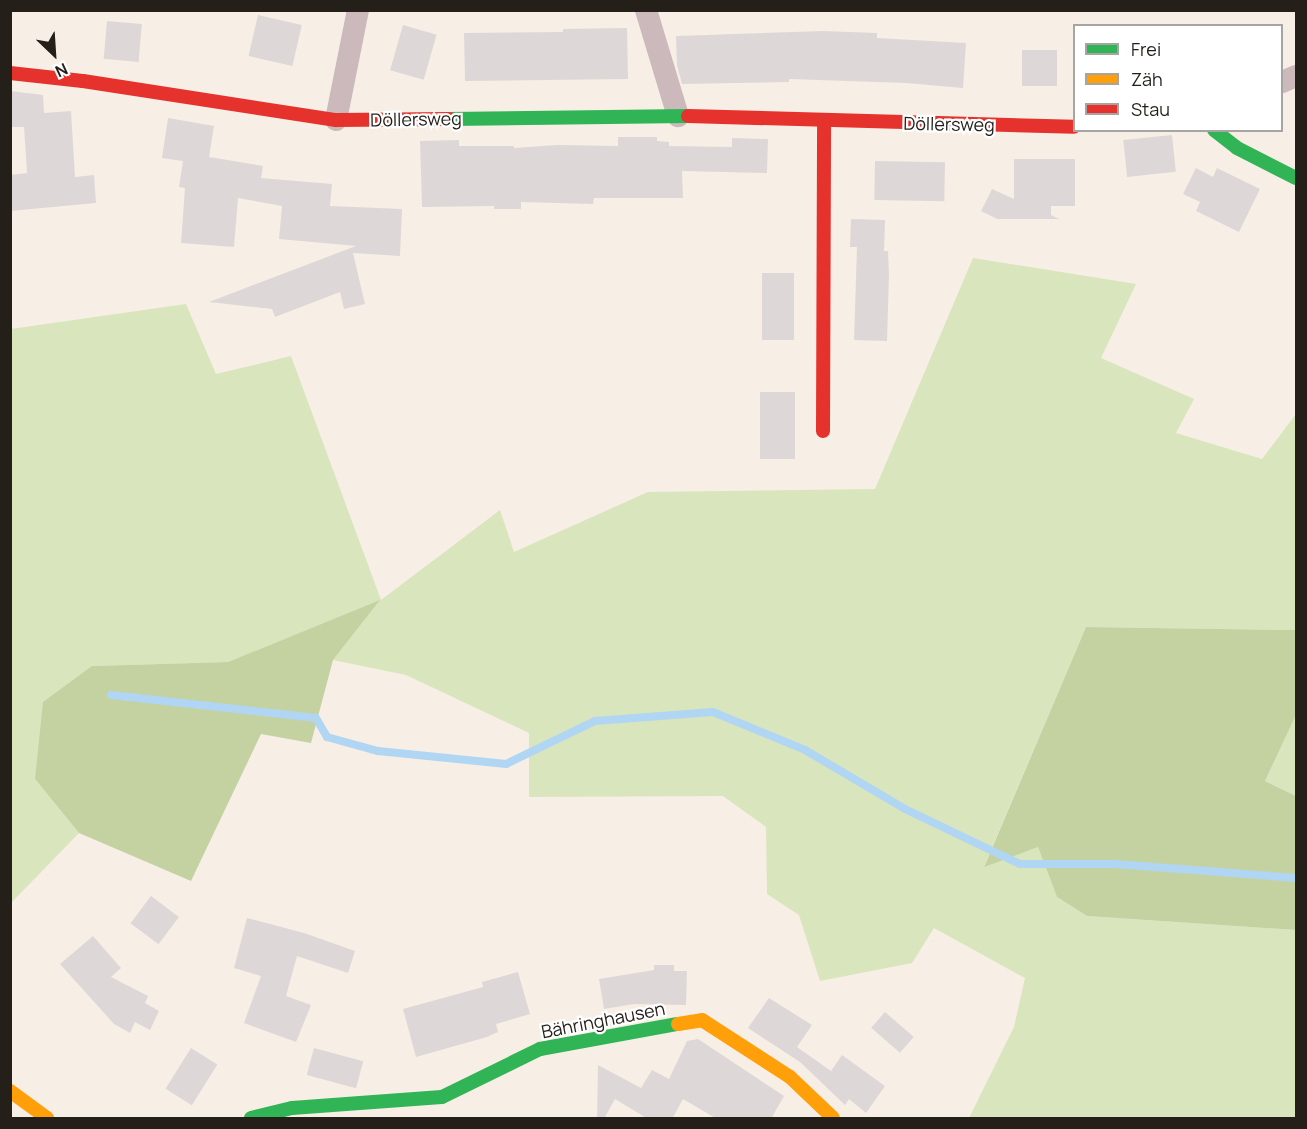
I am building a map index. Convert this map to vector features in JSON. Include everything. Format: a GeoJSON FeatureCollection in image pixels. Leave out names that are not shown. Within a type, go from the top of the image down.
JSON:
{"type":"FeatureCollection","features":[{"type":"Feature","properties":{"kind":"street"},"geometry":{"type":"LineString","coordinates":[[336,120],[357,10]]}},
{"type":"Feature","properties":{"kind":"street"},"geometry":{"type":"LineString","coordinates":[[646,10],[678,116]]}},
{"type":"Feature","properties":{"kind":"street","name":"Döllersweg"},"geometry":{"type":"LineString","coordinates":[[10,73],[83,81],[336,120],[678,116],[1073,127]]}},
{"type":"Feature","properties":{"kind":"street"},"geometry":{"type":"LineString","coordinates":[[823,431],[824,121]]}},
{"type":"Feature","properties":{"kind":"street"},"geometry":{"type":"LineString","coordinates":[[1217,132],[1237,148],[1296,178]]}},
{"type":"Feature","properties":{"kind":"street","name":"Bähringhausen"},"geometry":{"type":"LineString","coordinates":[[251,1119],[292,1108],[442,1097],[540,1049],[702,1020],[790,1077],[833,1119]]}},
{"type":"Feature","properties":{"kind":"street"},"geometry":{"type":"LineString","coordinates":[[10,1091],[47,1119]]}},
{"type":"Feature","properties":{"kind":"green space"},"geometry":{"type":"Polygon","coordinates":[[[973,258],[1136,284],[1101,358],[1194,399],[1176,433],[1262,459],[1296,414],[1296,630],[1086,627],[984,866],[1038,847],[1057,897],[1087,916],[1296,930],[1296,1118],[969,1118],[1014,1027],[1025,978],[934,928],[912,963],[820,981],[799,915],[767,894],[766,827],[723,796],[529,797],[529,733],[406,675],[333,660],[379,601],[228,662],[92,666],[35,779],[79,833],[11,903],[11,329],[186,304],[216,374],[291,356],[381,600],[500,510],[514,552],[648,492],[875,489],[973,258]]]}},
{"type":"Feature","properties":{"kind":"green space"},"geometry":{"type":"Polygon","coordinates":[[[380,600],[333,660],[311,743],[261,734],[191,881],[79,833],[35,779],[43,702],[92,666],[228,662],[380,600]]]}},
{"type":"Feature","properties":{"kind":"green space"},"geometry":{"type":"Polygon","coordinates":[[[1086,627],[1296,630],[1296,715],[1265,781],[1296,796],[1296,930],[1087,916],[1057,897],[1038,847],[984,867],[1086,627]]]}},
{"type":"Feature","properties":{"kind":"green space"},"geometry":{"type":"Polygon","coordinates":[[[1296,715],[1296,796],[1265,781],[1296,715]]]}},
{"type":"Feature","properties":{"kind":"building"},"geometry":{"type":"Polygon","coordinates":[[[258,15],[302,25],[292,66],[249,56],[258,15]]]}},
{"type":"Feature","properties":{"kind":"building"},"geometry":{"type":"Polygon","coordinates":[[[107,21],[142,24],[139,62],[104,59],[107,21]]]}},
{"type":"Feature","properties":{"kind":"building"},"geometry":{"type":"Polygon","coordinates":[[[403,25],[437,35],[424,80],[390,70],[403,25]]]}},
{"type":"Feature","properties":{"kind":"building"},"geometry":{"type":"Polygon","coordinates":[[[627,28],[628,79],[465,81],[464,33],[563,32],[563,29],[627,28]]]}},
{"type":"Feature","properties":{"kind":"building"},"geometry":{"type":"Polygon","coordinates":[[[823,31],[877,33],[877,38],[966,43],[963,88],[906,83],[789,79],[789,82],[682,84],[677,65],[676,36],[823,31]]]}},
{"type":"Feature","properties":{"kind":"building"},"geometry":{"type":"Polygon","coordinates":[[[1022,50],[1057,50],[1057,86],[1022,86],[1022,50]]]}},
{"type":"Feature","properties":{"kind":"building"},"geometry":{"type":"Polygon","coordinates":[[[10,91],[43,95],[44,113],[71,111],[75,177],[94,175],[96,203],[10,211],[10,175],[27,173],[24,127],[10,127],[10,91]]]}},
{"type":"Feature","properties":{"kind":"building"},"geometry":{"type":"Polygon","coordinates":[[[168,118],[214,126],[209,157],[263,166],[261,178],[332,184],[330,206],[402,209],[400,256],[353,253],[365,304],[344,309],[340,292],[275,317],[272,309],[209,302],[356,246],[279,239],[282,206],[238,198],[234,247],[181,243],[185,188],[179,187],[183,161],[162,158],[168,118]]]}},
{"type":"Feature","properties":{"kind":"building"},"geometry":{"type":"Polygon","coordinates":[[[1172,135],[1176,172],[1127,177],[1123,140],[1172,135]]]}},
{"type":"Feature","properties":{"kind":"building"},"geometry":{"type":"Polygon","coordinates":[[[618,137],[657,137],[657,141],[669,142],[669,146],[732,147],[732,138],[768,139],[767,173],[682,171],[683,198],[594,198],[593,204],[521,202],[521,209],[494,209],[494,206],[422,207],[420,141],[459,140],[459,146],[514,146],[514,148],[557,145],[618,146],[618,137]]]}},
{"type":"Feature","properties":{"kind":"building"},"geometry":{"type":"Polygon","coordinates":[[[1014,159],[1075,159],[1075,206],[1051,206],[1051,215],[1059,219],[997,219],[981,211],[992,189],[1014,199],[1014,159]]]}},
{"type":"Feature","properties":{"kind":"building"},"geometry":{"type":"Polygon","coordinates":[[[875,161],[945,162],[944,201],[874,200],[875,161]]]}},
{"type":"Feature","properties":{"kind":"building"},"geometry":{"type":"Polygon","coordinates":[[[1196,168],[1213,177],[1217,168],[1260,189],[1239,232],[1196,211],[1200,202],[1183,194],[1196,168]]]}},
{"type":"Feature","properties":{"kind":"building"},"geometry":{"type":"Polygon","coordinates":[[[851,219],[885,220],[884,251],[888,251],[889,275],[887,341],[854,340],[857,247],[850,247],[851,219]]]}},
{"type":"Feature","properties":{"kind":"building"},"geometry":{"type":"Polygon","coordinates":[[[762,273],[794,273],[794,340],[762,340],[762,273]]]}},
{"type":"Feature","properties":{"kind":"building"},"geometry":{"type":"Polygon","coordinates":[[[760,392],[795,392],[795,459],[760,459],[760,392]]]}},
{"type":"Feature","properties":{"kind":"building"},"geometry":{"type":"Polygon","coordinates":[[[151,896],[179,917],[158,944],[131,923],[151,896]]]}},
{"type":"Feature","properties":{"kind":"building"},"geometry":{"type":"Polygon","coordinates":[[[247,918],[304,933],[355,951],[348,973],[297,956],[286,996],[311,1005],[296,1042],[244,1023],[261,976],[234,968],[247,918]]]}},
{"type":"Feature","properties":{"kind":"building"},"geometry":{"type":"Polygon","coordinates":[[[93,936],[121,968],[111,977],[148,996],[145,1003],[159,1011],[150,1030],[135,1022],[130,1033],[114,1024],[60,964],[93,936]]]}},
{"type":"Feature","properties":{"kind":"building"},"geometry":{"type":"Polygon","coordinates":[[[654,965],[674,965],[674,971],[687,971],[686,1005],[634,1004],[604,1009],[599,979],[654,970],[654,965]]]}},
{"type":"Feature","properties":{"kind":"building"},"geometry":{"type":"Polygon","coordinates":[[[518,972],[530,1014],[496,1024],[498,1032],[487,1037],[416,1057],[403,1009],[483,987],[482,982],[518,972]]]}},
{"type":"Feature","properties":{"kind":"building"},"geometry":{"type":"Polygon","coordinates":[[[769,998],[812,1025],[797,1047],[831,1071],[842,1055],[885,1086],[866,1113],[849,1099],[845,1105],[800,1062],[748,1028],[769,998]]]}},
{"type":"Feature","properties":{"kind":"building"},"geometry":{"type":"Polygon","coordinates":[[[885,1012],[914,1037],[900,1053],[871,1028],[885,1012]]]}},
{"type":"Feature","properties":{"kind":"building"},"geometry":{"type":"Polygon","coordinates":[[[698,1039],[784,1096],[771,1119],[717,1119],[683,1099],[672,1119],[648,1119],[615,1099],[604,1119],[597,1119],[598,1065],[641,1088],[652,1070],[669,1079],[687,1041],[698,1039]]]}},
{"type":"Feature","properties":{"kind":"building"},"geometry":{"type":"Polygon","coordinates":[[[191,1048],[217,1064],[192,1105],[166,1089],[191,1048]]]}},
{"type":"Feature","properties":{"kind":"building"},"geometry":{"type":"Polygon","coordinates":[[[314,1048],[363,1061],[356,1088],[307,1075],[314,1048]]]}},
{"type":"Feature","properties":{"kind":"waterway"},"geometry":{"type":"LineString","coordinates":[[111,695],[316,718],[327,737],[378,751],[506,764],[595,721],[713,712],[805,750],[905,809],[1020,864],[1115,864],[1296,878]]}},
{"type":"Feature","properties":{"kind":"traffic: fast"},"geometry":{"type":"LineString","coordinates":[[449,119],[688,116]]}},
{"type":"Feature","properties":{"kind":"traffic: fast"},"geometry":{"type":"LineString","coordinates":[[1217,132],[1237,148],[1296,178]]}},
{"type":"Feature","properties":{"kind":"traffic: fast"},"geometry":{"type":"LineString","coordinates":[[251,1118],[292,1108],[442,1097],[540,1049],[678,1024]]}},
{"type":"Feature","properties":{"kind":"traffic: slow"},"geometry":{"type":"LineString","coordinates":[[678,1024],[702,1020],[790,1077],[833,1118]]}},
{"type":"Feature","properties":{"kind":"traffic: slow"},"geometry":{"type":"LineString","coordinates":[[10,1091],[47,1118]]}},
{"type":"Feature","properties":{"kind":"traffic: jam"},"geometry":{"type":"LineString","coordinates":[[10,73],[83,81],[336,120],[449,119]]}},
{"type":"Feature","properties":{"kind":"traffic: jam"},"geometry":{"type":"LineString","coordinates":[[688,116],[1073,127]]}},
{"type":"Feature","properties":{"kind":"traffic: jam"},"geometry":{"type":"LineString","coordinates":[[823,431],[824,121]]}}]}
